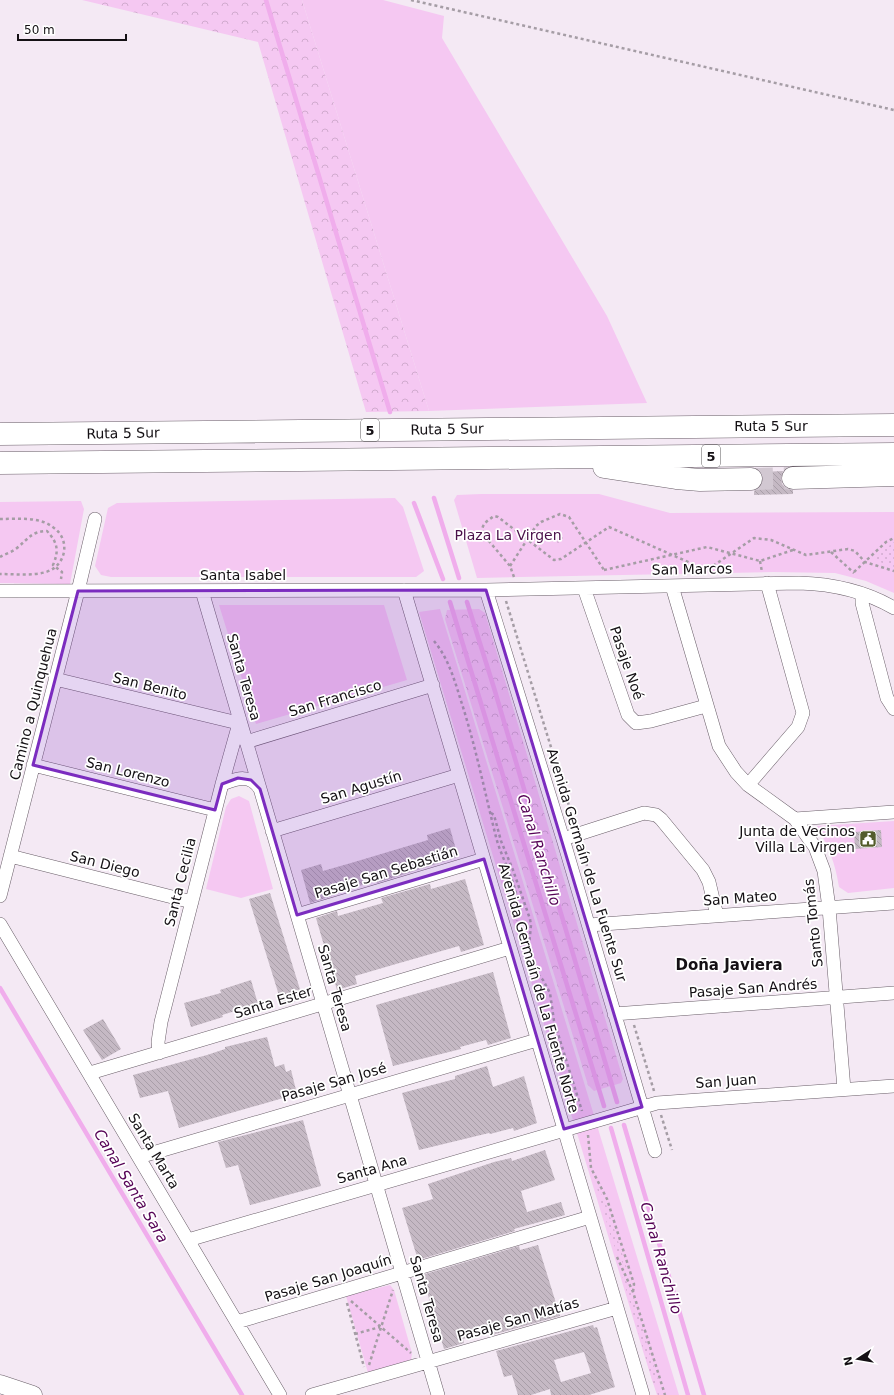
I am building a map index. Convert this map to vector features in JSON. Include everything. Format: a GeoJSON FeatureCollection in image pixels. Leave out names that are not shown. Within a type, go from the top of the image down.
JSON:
{"type":"FeatureCollection","features":[{"type":"Feature","properties":{"kind":"highway","name":"Ruta 5 Sur"},"geometry":{"type":"LineString","coordinates":[[0,434],[894,425]]}},
{"type":"Feature","properties":{"kind":"highway","name":"Ruta 5 Sur"},"geometry":{"type":"LineString","coordinates":[[0,463],[528,456],[894,454]]}},
{"type":"Feature","properties":{"kind":"highway"},"geometry":{"type":"LineString","coordinates":[[528,456],[676,478],[700,480],[751,479]]}},
{"type":"Feature","properties":{"kind":"highway"},"geometry":{"type":"LineString","coordinates":[[793,478],[894,475]]}},
{"type":"Feature","properties":{"kind":"street","name":"Camino a Quinquehua"},"geometry":{"type":"LineString","coordinates":[[0,896],[95,519]]}},
{"type":"Feature","properties":{"kind":"street","name":"San Marcos"},"geometry":{"type":"LineString","coordinates":[[486,590],[672,586],[765,580],[846,588],[894,608]]}},
{"type":"Feature","properties":{"kind":"street"},"geometry":{"type":"LineString","coordinates":[[748,785],[798,727],[803,713],[765,580]]}},
{"type":"Feature","properties":{"kind":"street","name":"Santo Tomás"},"geometry":{"type":"LineString","coordinates":[[672,586],[719,746],[736,772],[748,785],[795,819],[811,841],[820,859],[826,883],[829,908],[835,998],[844,1089]]}},
{"type":"Feature","properties":{"kind":"street","name":"Pasaje Noé"},"geometry":{"type":"LineString","coordinates":[[584,588],[628,715],[636,723],[651,721],[706,706]]}},
{"type":"Feature","properties":{"kind":"street","name":"Avenida Germaín de La Fuente Norte"},"geometry":{"type":"LineString","coordinates":[[404,590],[617,1308],[641,1394]]}},
{"type":"Feature","properties":{"kind":"street","name":"Santa Isabel"},"geometry":{"type":"LineString","coordinates":[[0,591],[486,590]]}},
{"type":"Feature","properties":{"kind":"street","name":"Avenida Germaín de La Fuente Sur"},"geometry":{"type":"LineString","coordinates":[[486,590],[589,925],[655,1150]]}},
{"type":"Feature","properties":{"kind":"street","name":"Santa Teresa"},"geometry":{"type":"LineString","coordinates":[[202,591],[239,722],[350,1094],[425,1361],[438,1395]]}},
{"type":"Feature","properties":{"kind":"street"},"geometry":{"type":"LineString","coordinates":[[862,594],[862,603],[887,698],[894,709]]}},
{"type":"Feature","properties":{"kind":"street","name":"San Benito"},"geometry":{"type":"LineString","coordinates":[[55,679],[239,722]]}},
{"type":"Feature","properties":{"kind":"street","name":"San Francisco"},"geometry":{"type":"LineString","coordinates":[[246,742],[433,685]]}},
{"type":"Feature","properties":{"kind":"street","name":"Santa Cecilia"},"geometry":{"type":"LineString","coordinates":[[159,1053],[158,1042],[161,1022],[239,722]]}},
{"type":"Feature","properties":{"kind":"street","name":"San Lorenzo"},"geometry":{"type":"LineString","coordinates":[[33,765],[215,810]]}},
{"type":"Feature","properties":{"kind":"street","name":"San Agustín"},"geometry":{"type":"LineString","coordinates":[[272,830],[459,775]]}},
{"type":"Feature","properties":{"kind":"street"},"geometry":{"type":"LineString","coordinates":[[222,784],[244,778],[257,783],[260,789]]}},
{"type":"Feature","properties":{"kind":"street"},"geometry":{"type":"LineString","coordinates":[[795,819],[894,812]]}},
{"type":"Feature","properties":{"kind":"street"},"geometry":{"type":"LineString","coordinates":[[563,839],[644,813],[656,815],[703,870],[709,882],[717,916]]}},
{"type":"Feature","properties":{"kind":"street","name":"San Diego"},"geometry":{"type":"LineString","coordinates":[[10,856],[192,902]]}},
{"type":"Feature","properties":{"kind":"street","name":"Pasaje San Sebastián"},"geometry":{"type":"LineString","coordinates":[[297,915],[484,860]]}},
{"type":"Feature","properties":{"kind":"street","name":"San Mateo"},"geometry":{"type":"LineString","coordinates":[[589,925],[894,903]]}},
{"type":"Feature","properties":{"kind":"street","name":"Santa Marta"},"geometry":{"type":"LineString","coordinates":[[0,924],[280,1395]]}},
{"type":"Feature","properties":{"kind":"street","name":"Santa Ester"},"geometry":{"type":"LineString","coordinates":[[90,1074],[510,948]]}},
{"type":"Feature","properties":{"kind":"street","name":"Pasaje San Andrés"},"geometry":{"type":"LineString","coordinates":[[614,1014],[894,994]]}},
{"type":"Feature","properties":{"kind":"street","name":"Pasaje San José"},"geometry":{"type":"LineString","coordinates":[[139,1157],[537,1040]]}},
{"type":"Feature","properties":{"kind":"street","name":"San Juan"},"geometry":{"type":"LineString","coordinates":[[564,1129],[642,1107],[677,1100],[894,1086]]}},
{"type":"Feature","properties":{"kind":"street","name":"Santa Ana"},"geometry":{"type":"LineString","coordinates":[[188,1240],[564,1129]]}},
{"type":"Feature","properties":{"kind":"street","name":"Pasaje San Joaquín"},"geometry":{"type":"LineString","coordinates":[[237,1322],[590,1217]]}},
{"type":"Feature","properties":{"kind":"street","name":"Pasaje San Matías"},"geometry":{"type":"LineString","coordinates":[[312,1395],[365,1376],[617,1308]]}},
{"type":"Feature","properties":{"kind":"street"},"geometry":{"type":"LineString","coordinates":[[0,1384],[33,1395]]}},
{"type":"Feature","properties":{"kind":"path"},"geometry":{"type":"LineString","coordinates":[[411,0],[894,110]]}},
{"type":"Feature","properties":{"kind":"path"},"geometry":{"type":"LineString","coordinates":[[510,566],[527,539],[541,522],[560,514],[569,517],[604,570],[604,574]]}},
{"type":"Feature","properties":{"kind":"path"},"geometry":{"type":"LineString","coordinates":[[515,581],[510,566],[483,534],[481,529],[483,525],[494,516],[498,517],[554,560],[562,559],[610,527],[704,569],[710,568],[754,538],[771,540],[806,555],[848,549],[855,551],[865,562],[894,571]]}},
{"type":"Feature","properties":{"kind":"path"},"geometry":{"type":"LineString","coordinates":[[0,519],[38,520],[54,528],[62,539],[65,550],[60,564],[47,572],[36,574],[0,574]]}},
{"type":"Feature","properties":{"kind":"path"},"geometry":{"type":"LineString","coordinates":[[0,557],[16,548],[29,535],[38,531],[47,531],[57,544],[58,554],[53,565],[62,572],[58,591]]}},
{"type":"Feature","properties":{"kind":"path"},"geometry":{"type":"LineString","coordinates":[[854,577],[854,572],[886,542],[894,538]]}},
{"type":"Feature","properties":{"kind":"path"},"geometry":{"type":"LineString","coordinates":[[604,570],[707,547],[760,561],[793,550]]}},
{"type":"Feature","properties":{"kind":"path"},"geometry":{"type":"LineString","coordinates":[[831,552],[854,572]]}},
{"type":"Feature","properties":{"kind":"path"},"geometry":{"type":"LineString","coordinates":[[760,561],[765,580]]}},
{"type":"Feature","properties":{"kind":"path"},"geometry":{"type":"LineString","coordinates":[[430,637],[442,651],[454,679],[468,724],[498,843],[513,882],[518,905],[516,924]]}},
{"type":"Feature","properties":{"kind":"path"},"geometry":{"type":"LineString","coordinates":[[491,813],[494,815],[501,841],[530,919],[531,925],[528,955],[530,964],[543,980],[550,993],[554,1021],[583,1116]]}},
{"type":"Feature","properties":{"kind":"path"},"geometry":{"type":"LineString","coordinates":[[588,1132],[591,1168],[607,1199],[617,1225],[634,1284],[633,1292]]}},
{"type":"Feature","properties":{"kind":"path"},"geometry":{"type":"LineString","coordinates":[[615,1251],[633,1292],[665,1395]]}},
{"type":"Feature","properties":{"kind":"path"},"geometry":{"type":"LineString","coordinates":[[365,1376],[380,1327],[400,1273]]}},
{"type":"Feature","properties":{"kind":"path"},"geometry":{"type":"LineString","coordinates":[[365,1376],[345,1296],[380,1327],[425,1361]]}},
{"type":"Feature","properties":{"kind":"path"},"geometry":{"type":"LineString","coordinates":[[355,1334],[380,1327]]}},
{"type":"Feature","properties":{"kind":"highlighted area"},"geometry":{"type":"Polygon","coordinates":[[[486,590],[642,1107],[564,1129],[484,859],[297,915],[260,789],[251,780],[238,778],[222,784],[215,810],[33,765],[78,591],[486,590]]]}},
{"type":"Feature","properties":{"kind":"green space"},"geometry":{"type":"Polygon","coordinates":[[[82,0],[302,0],[429,411],[366,412],[258,42],[82,0]]]}},
{"type":"Feature","properties":{"kind":"green space"},"geometry":{"type":"Polygon","coordinates":[[[302,0],[383,0],[444,16],[442,38],[607,316],[647,403],[429,411],[302,0]]]}},
{"type":"Feature","properties":{"kind":"green space","name":"Plaza La Virgen"},"geometry":{"type":"Polygon","coordinates":[[[599,494],[670,513],[894,512],[894,593],[866,581],[835,573],[773,572],[477,578],[454,500],[457,495],[599,494]]]}},
{"type":"Feature","properties":{"kind":"green space"},"geometry":{"type":"Polygon","coordinates":[[[395,498],[403,507],[424,571],[416,577],[111,577],[101,575],[95,566],[108,508],[117,503],[395,498]]]}},
{"type":"Feature","properties":{"kind":"green space"},"geometry":{"type":"Polygon","coordinates":[[[81,501],[84,509],[70,584],[0,583],[0,502],[81,501]]]}},
{"type":"Feature","properties":{"kind":"green space"},"geometry":{"type":"Polygon","coordinates":[[[550,534],[564,534],[567,537],[562,544],[553,545],[548,537],[550,534]]]}},
{"type":"Feature","properties":{"kind":"green space"},"geometry":{"type":"Polygon","coordinates":[[[894,542],[894,567],[874,560],[876,556],[894,542]]]}},
{"type":"Feature","properties":{"kind":"green space"},"geometry":{"type":"Polygon","coordinates":[[[219,605],[384,605],[407,680],[256,724],[219,605]]]}},
{"type":"Feature","properties":{"kind":"green space"},"geometry":{"type":"Polygon","coordinates":[[[440,609],[679,1395],[657,1395],[643,1351],[419,612],[440,609]]]}},
{"type":"Feature","properties":{"kind":"green space"},"geometry":{"type":"Polygon","coordinates":[[[479,609],[485,613],[623,1079],[621,1083],[594,1091],[588,1085],[445,619],[447,610],[479,609]]]}},
{"type":"Feature","properties":{"kind":"green space"},"geometry":{"type":"Polygon","coordinates":[[[239,796],[249,801],[273,889],[241,898],[206,889],[226,807],[231,799],[239,796]]]}},
{"type":"Feature","properties":{"kind":"green space"},"geometry":{"type":"Polygon","coordinates":[[[894,821],[894,888],[848,893],[839,887],[836,870],[831,855],[817,826],[894,821]]]}},
{"type":"Feature","properties":{"kind":"green space"},"geometry":{"type":"Polygon","coordinates":[[[595,1181],[606,1204],[630,1278],[612,1241],[595,1181]]]}},
{"type":"Feature","properties":{"kind":"green space"},"geometry":{"type":"Polygon","coordinates":[[[620,1268],[632,1293],[659,1383],[655,1384],[658,1393],[662,1393],[662,1395],[658,1395],[652,1380],[620,1268]]]}},
{"type":"Feature","properties":{"kind":"green space"},"geometry":{"type":"Polygon","coordinates":[[[390,1285],[394,1290],[412,1353],[411,1360],[368,1373],[346,1296],[390,1285]]]}},
{"type":"Feature","properties":{"kind":"building"},"geometry":{"type":"Polygon","coordinates":[[[783,471],[781,478],[782,484],[787,489],[793,490],[793,494],[754,495],[754,491],[762,485],[763,478],[761,472],[783,471]]]}},
{"type":"Feature","properties":{"kind":"building"},"geometry":{"type":"Polygon","coordinates":[[[450,828],[458,857],[377,883],[376,881],[332,894],[332,896],[310,903],[301,870],[321,864],[323,871],[428,840],[427,835],[450,828]]]}},
{"type":"Feature","properties":{"kind":"building","name":"Junta de Vecinos Villa La Virgen"},"geometry":{"type":"Polygon","coordinates":[[[881,830],[882,847],[855,849],[854,832],[881,830]]]}},
{"type":"Feature","properties":{"kind":"building"},"geometry":{"type":"Polygon","coordinates":[[[465,879],[484,945],[461,952],[459,946],[355,976],[357,984],[337,990],[316,918],[337,911],[338,916],[383,903],[381,898],[430,884],[431,889],[465,879]]]}},
{"type":"Feature","properties":{"kind":"building"},"geometry":{"type":"Polygon","coordinates":[[[270,893],[303,999],[282,1005],[249,899],[270,893]]]}},
{"type":"Feature","properties":{"kind":"building"},"geometry":{"type":"Polygon","coordinates":[[[493,972],[511,1038],[488,1045],[486,1040],[460,1047],[461,1049],[393,1066],[376,1005],[493,972]]]}},
{"type":"Feature","properties":{"kind":"building"},"geometry":{"type":"Polygon","coordinates":[[[251,980],[258,1004],[222,1015],[223,1017],[191,1027],[184,1003],[221,993],[220,990],[251,980]]]}},
{"type":"Feature","properties":{"kind":"building"},"geometry":{"type":"Polygon","coordinates":[[[103,1019],[121,1049],[102,1060],[83,1030],[103,1019]]]}},
{"type":"Feature","properties":{"kind":"building"},"geometry":{"type":"Polygon","coordinates":[[[267,1037],[275,1067],[284,1064],[286,1072],[291,1070],[297,1094],[179,1128],[168,1091],[140,1098],[133,1075],[207,1055],[225,1049],[225,1047],[267,1037]]]}},
{"type":"Feature","properties":{"kind":"building"},"geometry":{"type":"Polygon","coordinates":[[[487,1066],[493,1087],[524,1076],[537,1123],[514,1131],[513,1128],[419,1150],[402,1093],[455,1079],[455,1076],[487,1066]]]}},
{"type":"Feature","properties":{"kind":"building"},"geometry":{"type":"Polygon","coordinates":[[[303,1120],[321,1186],[250,1205],[238,1165],[226,1168],[218,1142],[303,1120]]]}},
{"type":"Feature","properties":{"kind":"building"},"geometry":{"type":"Polygon","coordinates":[[[545,1150],[555,1180],[521,1191],[527,1212],[561,1202],[565,1215],[514,1229],[515,1231],[418,1260],[402,1208],[433,1199],[428,1184],[494,1162],[511,1158],[512,1161],[545,1150]]]}},
{"type":"Feature","properties":{"kind":"building"},"geometry":{"type":"Polygon","coordinates":[[[538,1245],[560,1316],[492,1335],[491,1331],[463,1339],[464,1343],[444,1349],[422,1275],[519,1246],[520,1250],[538,1245]]]}},
{"type":"Feature","properties":{"kind":"building"},"geometry":{"type":"Polygon","coordinates":[[[593,1325],[594,1328],[597,1327],[615,1387],[589,1395],[551,1395],[550,1389],[531,1395],[518,1395],[512,1375],[504,1377],[496,1351],[593,1325]],[[584,1352],[554,1360],[561,1382],[591,1373],[584,1352]]]}},
{"type":"Feature","properties":{"kind":"waterway"},"geometry":{"type":"LineString","coordinates":[[266,0],[390,412]]}},
{"type":"Feature","properties":{"kind":"waterway"},"geometry":{"type":"LineString","coordinates":[[434,498],[459,578]]}},
{"type":"Feature","properties":{"kind":"waterway","name":"Canal Ranchillo"},"geometry":{"type":"LineString","coordinates":[[414,503],[443,579]]}},
{"type":"Feature","properties":{"kind":"waterway","name":"Canal Ranchillo"},"geometry":{"type":"LineString","coordinates":[[450,602],[604,1106]]}},
{"type":"Feature","properties":{"kind":"waterway"},"geometry":{"type":"LineString","coordinates":[[467,602],[617,1102]]}},
{"type":"Feature","properties":{"kind":"waterway","name":"Canal Santa Sara"},"geometry":{"type":"LineString","coordinates":[[0,988],[242,1395]]}},
{"type":"Feature","properties":{"kind":"waterway"},"geometry":{"type":"LineString","coordinates":[[624,1125],[704,1395]]}},
{"type":"Feature","properties":{"kind":"waterway","name":"Canal Ranchillo"},"geometry":{"type":"LineString","coordinates":[[611,1128],[688,1395]]}},
{"type":"Feature","properties":{"kind":"tunnel"},"geometry":{"type":"LineString","coordinates":[[751,479],[793,478]]}},
{"type":"Feature","properties":{"kind":"place","name":"Junta de Vecinos Villa La Virgen"},"geometry":{"type":"Point","coordinates":[868,839]}},
{"type":"Feature","properties":{"kind":"district","name":"Doña Javiera"},"geometry":{"type":"Point","coordinates":[729,965]}}]}
